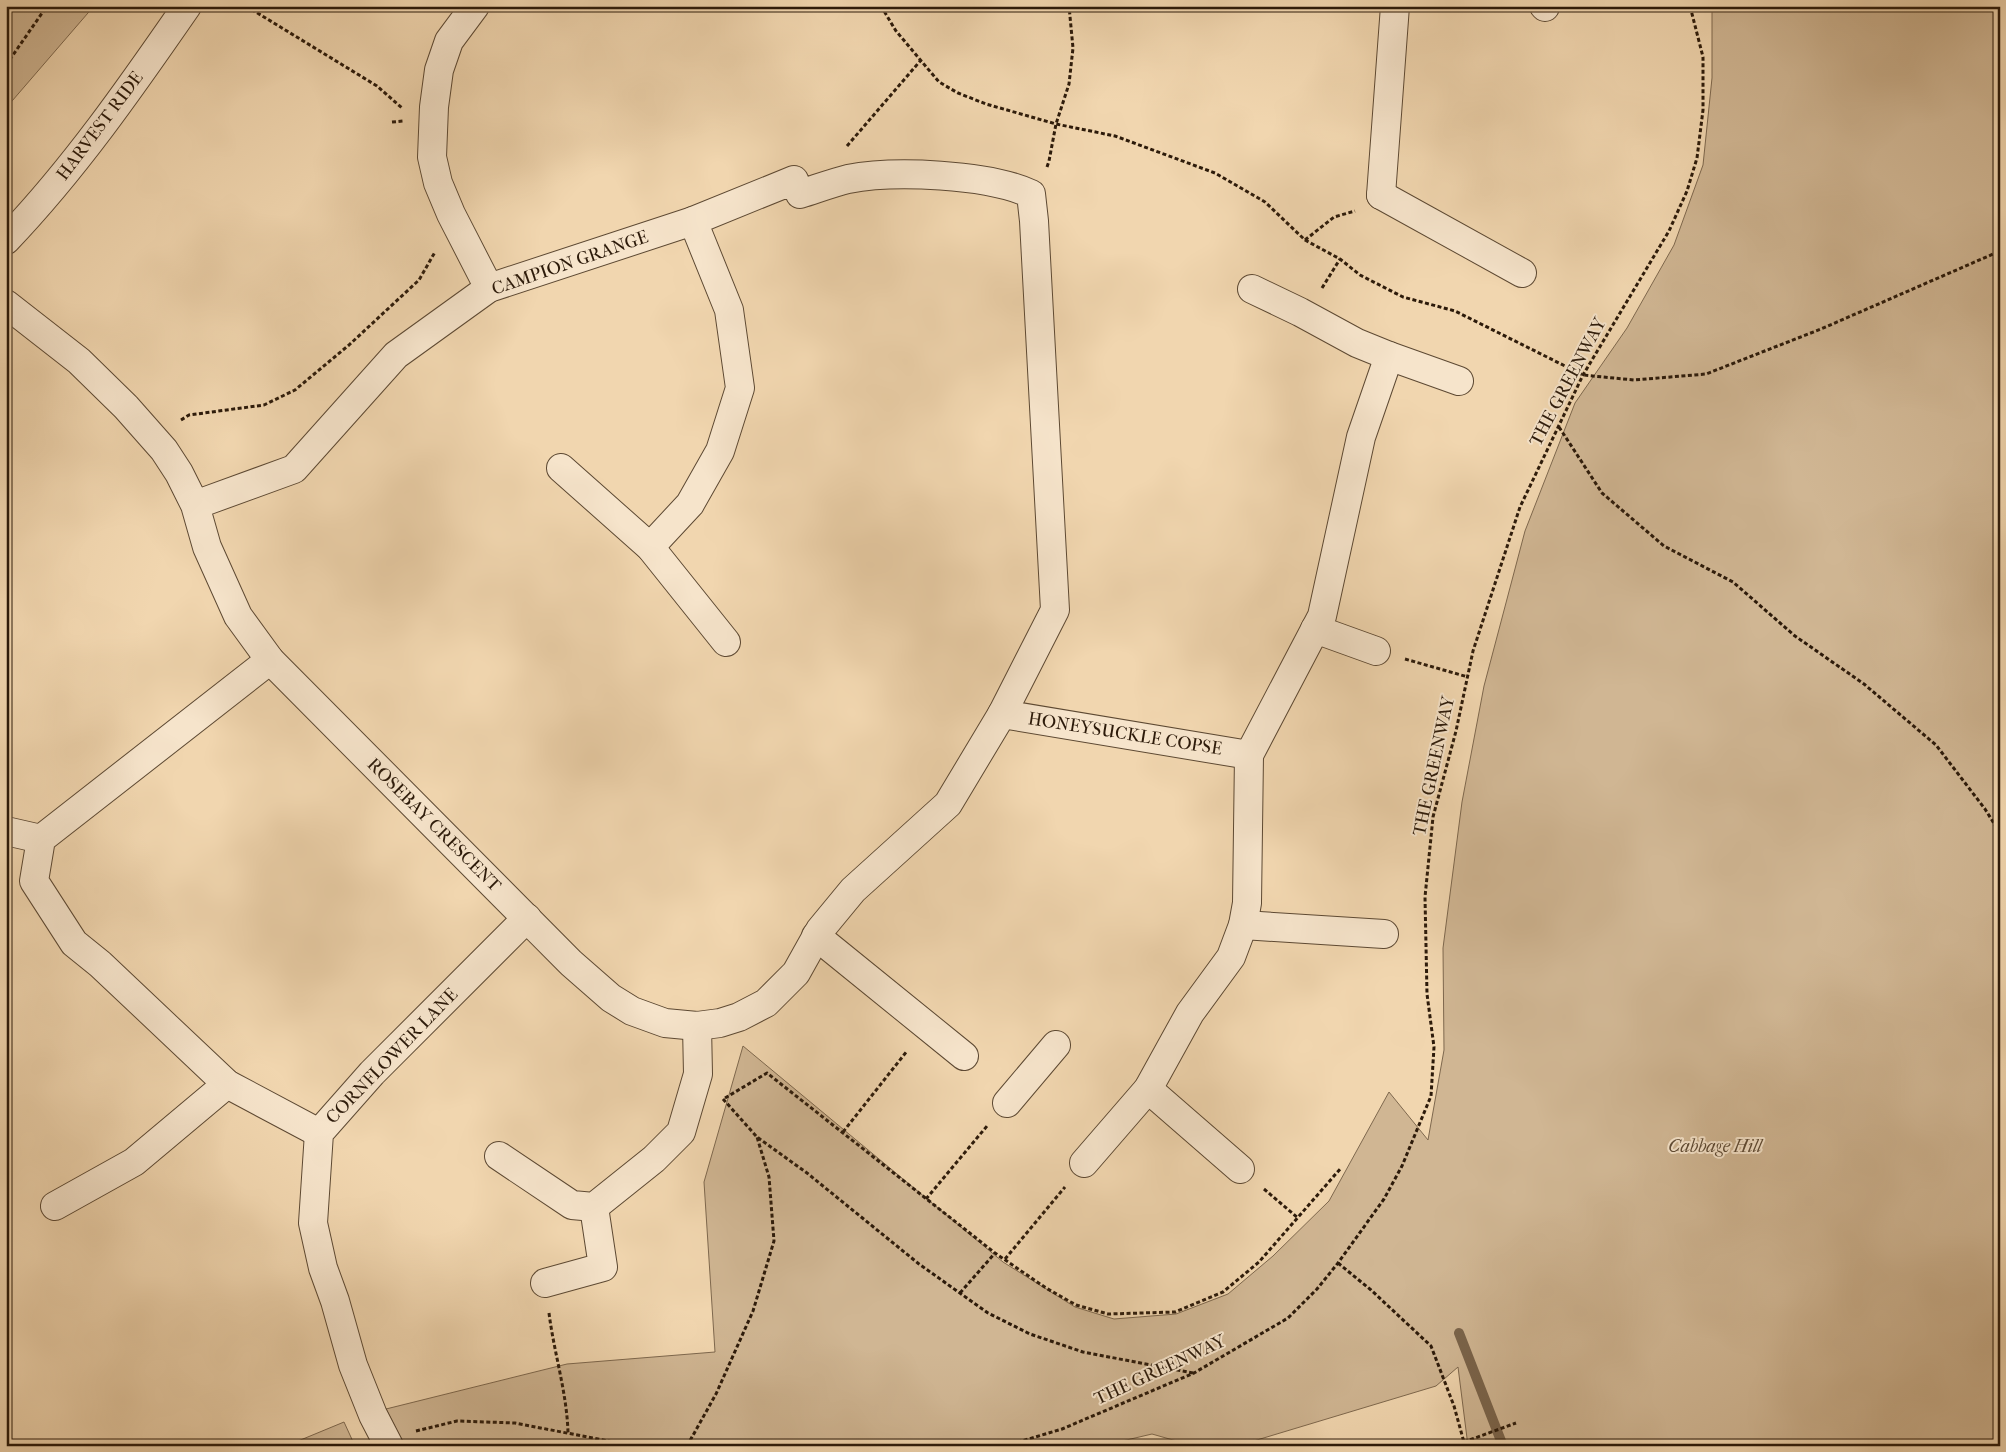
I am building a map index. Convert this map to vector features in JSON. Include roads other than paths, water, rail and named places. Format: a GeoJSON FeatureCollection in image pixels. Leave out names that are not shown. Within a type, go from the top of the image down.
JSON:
{"type":"FeatureCollection","features":[{"type":"Feature","properties":{"kind":"street","name":"HARVEST RIDE"},"geometry":{"type":"LineString","coordinates":[[6,240],[52,190],[78,157],[186,6]]}},
{"type":"Feature","properties":{"kind":"street"},"geometry":{"type":"LineString","coordinates":[[475,6],[449,41],[439,70],[434,107],[432,157],[438,183],[451,214],[489,288]]}},
{"type":"Feature","properties":{"kind":"street"},"geometry":{"type":"LineString","coordinates":[[1395,6],[1377,200],[1522,273]]}},
{"type":"Feature","properties":{"kind":"street","name":"CAMPION GRANGE"},"geometry":{"type":"LineString","coordinates":[[195,505],[294,469],[396,355],[489,288],[693,221],[794,180],[800,194],[848,179],[910,174],[998,184],[1019,188],[1031,194],[1033,210]]}},
{"type":"Feature","properties":{"kind":"street","name":"ROSEBAY CRESCENT"},"geometry":{"type":"LineString","coordinates":[[6,304],[79,361],[126,407],[164,450],[179,473],[195,505],[206,547],[238,616],[270,660],[571,963],[611,998],[632,1011],[665,1023],[697,1026],[739,1017],[766,1003],[796,972],[816,936],[853,890],[948,804],[1002,714],[1055,610],[1033,210]]}},
{"type":"Feature","properties":{"kind":"street"},"geometry":{"type":"LineString","coordinates":[[650,547],[690,504],[720,452],[740,388],[729,310],[693,221]]}},
{"type":"Feature","properties":{"kind":"street"},"geometry":{"type":"LineString","coordinates":[[1252,289],[1357,343],[1459,381]]}},
{"type":"Feature","properties":{"kind":"street"},"geometry":{"type":"LineString","coordinates":[[1084,1163],[1148,1089],[1190,1013],[1231,957],[1243,926],[1247,904],[1248,755],[1322,616],[1362,436],[1389,356]]}},
{"type":"Feature","properties":{"kind":"street"},"geometry":{"type":"LineString","coordinates":[[561,468],[650,547],[726,642]]}},
{"type":"Feature","properties":{"kind":"street"},"geometry":{"type":"LineString","coordinates":[[1315,630],[1376,651]]}},
{"type":"Feature","properties":{"kind":"street"},"geometry":{"type":"LineString","coordinates":[[270,660],[41,839],[34,881],[74,943],[100,964],[227,1084],[319,1133]]}},
{"type":"Feature","properties":{"kind":"street","name":"HONEYSUCKLE COPSE"},"geometry":{"type":"LineString","coordinates":[[1002,714],[1248,755]]}},
{"type":"Feature","properties":{"kind":"street"},"geometry":{"type":"LineString","coordinates":[[6,832],[41,839]]}},
{"type":"Feature","properties":{"kind":"street","name":"CORNFLOWER LANE"},"geometry":{"type":"LineString","coordinates":[[399,1440],[373,1415],[353,1366],[335,1301],[323,1268],[313,1223],[319,1133],[372,1073],[527,918]]}},
{"type":"Feature","properties":{"kind":"street"},"geometry":{"type":"LineString","coordinates":[[1243,926],[1384,934]]}},
{"type":"Feature","properties":{"kind":"street"},"geometry":{"type":"LineString","coordinates":[[816,936],[964,1056]]}},
{"type":"Feature","properties":{"kind":"street"},"geometry":{"type":"LineString","coordinates":[[499,1156],[572,1204],[594,1207],[654,1159],[681,1132],[698,1074],[697,1026]]}},
{"type":"Feature","properties":{"kind":"street"},"geometry":{"type":"LineString","coordinates":[[1007,1103],[1056,1044]]}},
{"type":"Feature","properties":{"kind":"street"},"geometry":{"type":"LineString","coordinates":[[55,1206],[134,1162],[227,1084]]}},
{"type":"Feature","properties":{"kind":"street"},"geometry":{"type":"LineString","coordinates":[[1148,1089],[1240,1169]]}},
{"type":"Feature","properties":{"kind":"street"},"geometry":{"type":"LineString","coordinates":[[545,1283],[603,1267],[594,1207]]}},
{"type":"Feature","properties":{"kind":"waterway"},"geometry":{"type":"LineString","coordinates":[[1459,1333],[1503,1446]]}},
{"type":"Feature","properties":{"kind":"park label","name":"Cabbage Hill"},"geometry":{"type":"Point","coordinates":[1715,1146]}}]}
